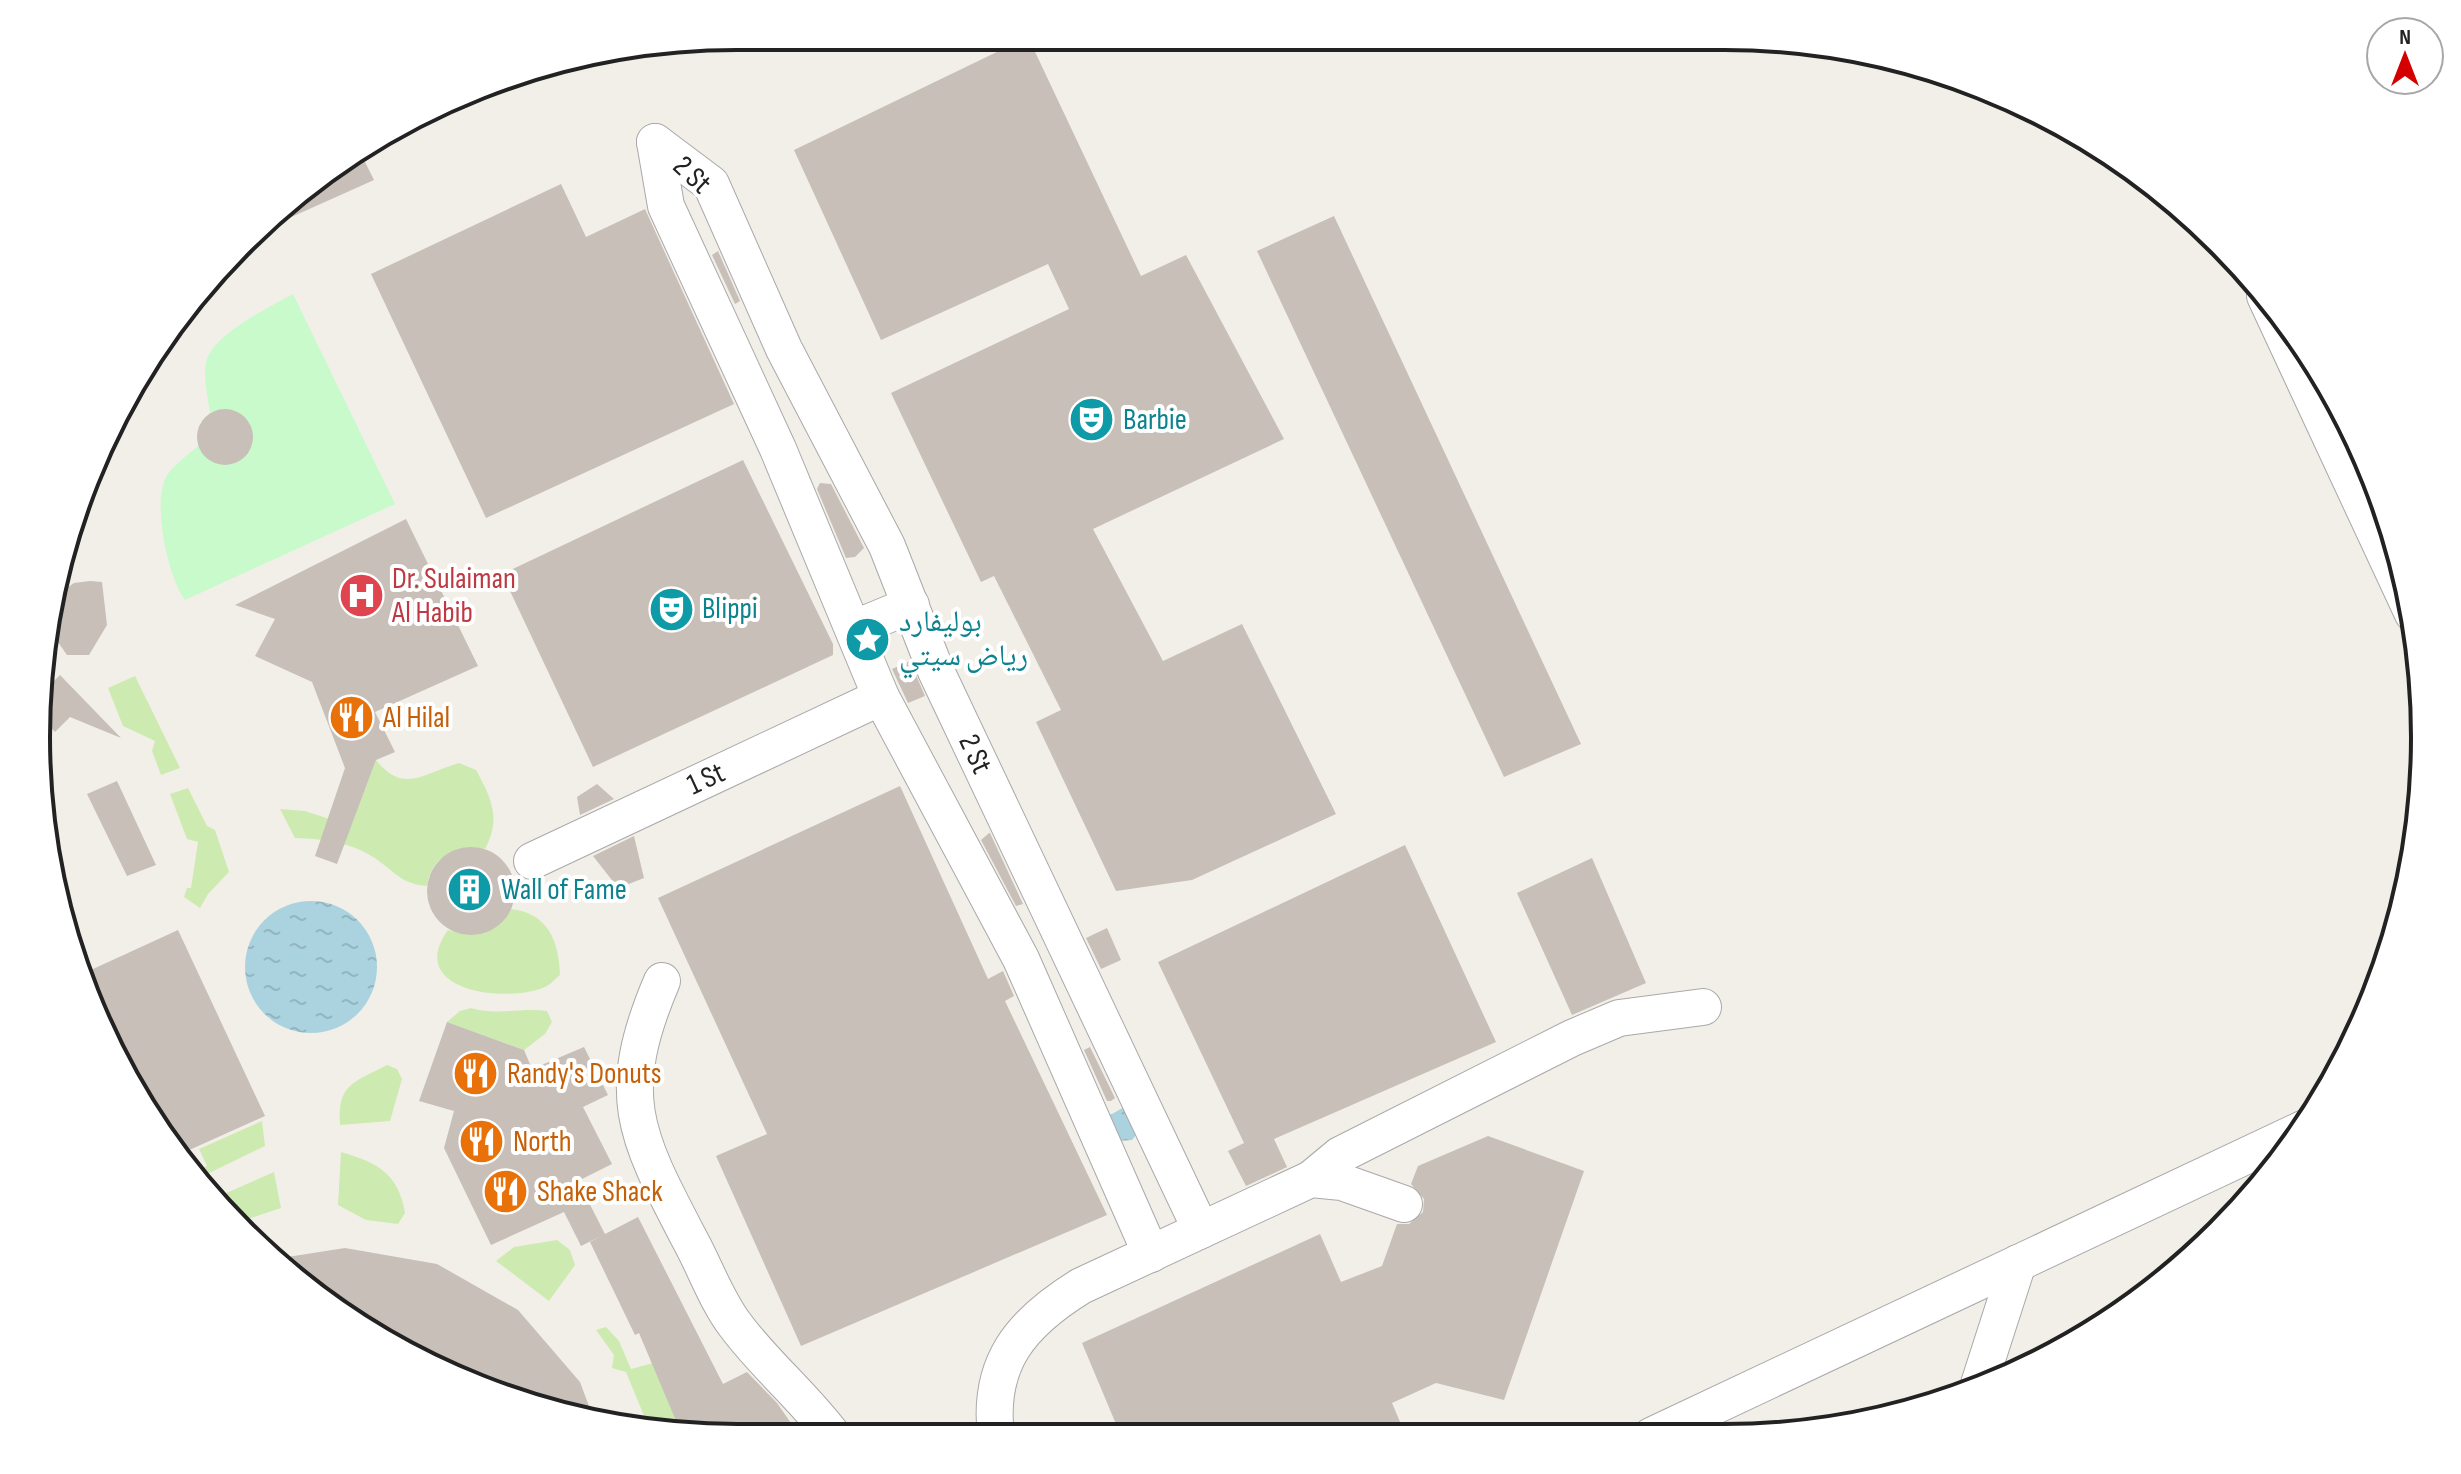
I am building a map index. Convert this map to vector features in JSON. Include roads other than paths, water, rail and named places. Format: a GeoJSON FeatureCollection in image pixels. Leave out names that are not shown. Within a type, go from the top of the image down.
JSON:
{"type":"FeatureCollection","features":[{"type":"Feature","properties":{"kind":"street","name":"2 St"},"geometry":{"type":"LineString","coordinates":[[1151,1254],[1029,978],[881,697],[755,399],[666,206],[655,142],[711,184],[799,377],[887,546],[969,740],[1201,1230]]}},
{"type":"Feature","properties":{"kind":"street"},"geometry":{"type":"LineString","coordinates":[[2288,345],[2389,562]]}},
{"type":"Feature","properties":{"kind":"street"},"geometry":{"type":"LineString","coordinates":[[755,399],[799,377]]}},
{"type":"Feature","properties":{"kind":"street"},"geometry":{"type":"LineString","coordinates":[[853,629],[911,605]]}},
{"type":"Feature","properties":{"kind":"street","name":"1 St"},"geometry":{"type":"LineString","coordinates":[[532,861],[881,697]]}},
{"type":"Feature","properties":{"kind":"street"},"geometry":{"type":"LineString","coordinates":[[918,766],[969,740]]}},
{"type":"Feature","properties":{"kind":"street"},"geometry":{"type":"LineString","coordinates":[[1029,978],[1070,958]]}},
{"type":"Feature","properties":{"kind":"street"},"geometry":{"type":"LineString","coordinates":[[662,981],[643,1028],[635,1091],[636,1125],[650,1164],[735,1325],[822,1424]]}},
{"type":"Feature","properties":{"kind":"street"},"geometry":{"type":"LineString","coordinates":[[994,1424],[992,1407],[998,1379],[1010,1351],[1026,1328],[1047,1307],[1081,1286],[1311,1179],[1340,1155],[1572,1038],[1619,1018],[1703,1007]]}},
{"type":"Feature","properties":{"kind":"street"},"geometry":{"type":"LineString","coordinates":[[1676,1424],[2280,1140]]}},
{"type":"Feature","properties":{"kind":"street"},"geometry":{"type":"LineString","coordinates":[[1311,1179],[1342,1182],[1404,1204]]}},
{"type":"Feature","properties":{"kind":"street"},"geometry":{"type":"LineString","coordinates":[[1982,1374],[2018,1263]]}},
{"type":"Feature","properties":{"kind":"water"},"geometry":{"type":"Polygon","coordinates":[[[311,901],[336,906],[358,920],[372,942],[377,967],[372,992],[358,1014],[336,1028],[311,1033],[286,1028],[264,1014],[250,992],[245,967],[250,942],[264,920],[286,906],[311,901]]]}},
{"type":"Feature","properties":{"kind":"water"},"geometry":{"type":"Polygon","coordinates":[[[1126,1106],[1136,1135],[1132,1140],[1118,1141],[1098,1114],[1112,1114],[1126,1106]]]}},
{"type":"Feature","properties":{"kind":"place","name":"Barbie"},"geometry":{"type":"Point","coordinates":[1092,420]}},
{"type":"Feature","properties":{"kind":"place","name":"Dr. Sulaiman Al Habib"},"geometry":{"type":"Point","coordinates":[361,596]}},
{"type":"Feature","properties":{"kind":"place","name":"Blippi"},"geometry":{"type":"Point","coordinates":[671,609]}},
{"type":"Feature","properties":{"kind":"place","name":"بوليفارد رياض سيتي"},"geometry":{"type":"Point","coordinates":[868,639]}},
{"type":"Feature","properties":{"kind":"place","name":"Al Hilal"},"geometry":{"type":"Point","coordinates":[352,718]}},
{"type":"Feature","properties":{"kind":"place","name":"Wall of Fame"},"geometry":{"type":"Point","coordinates":[470,890]}},
{"type":"Feature","properties":{"kind":"place","name":"Randy's Donuts"},"geometry":{"type":"Point","coordinates":[476,1074]}},
{"type":"Feature","properties":{"kind":"place","name":"North"},"geometry":{"type":"Point","coordinates":[482,1142]}},
{"type":"Feature","properties":{"kind":"place","name":"Shake Shack"},"geometry":{"type":"Point","coordinates":[506,1192]}}]}
